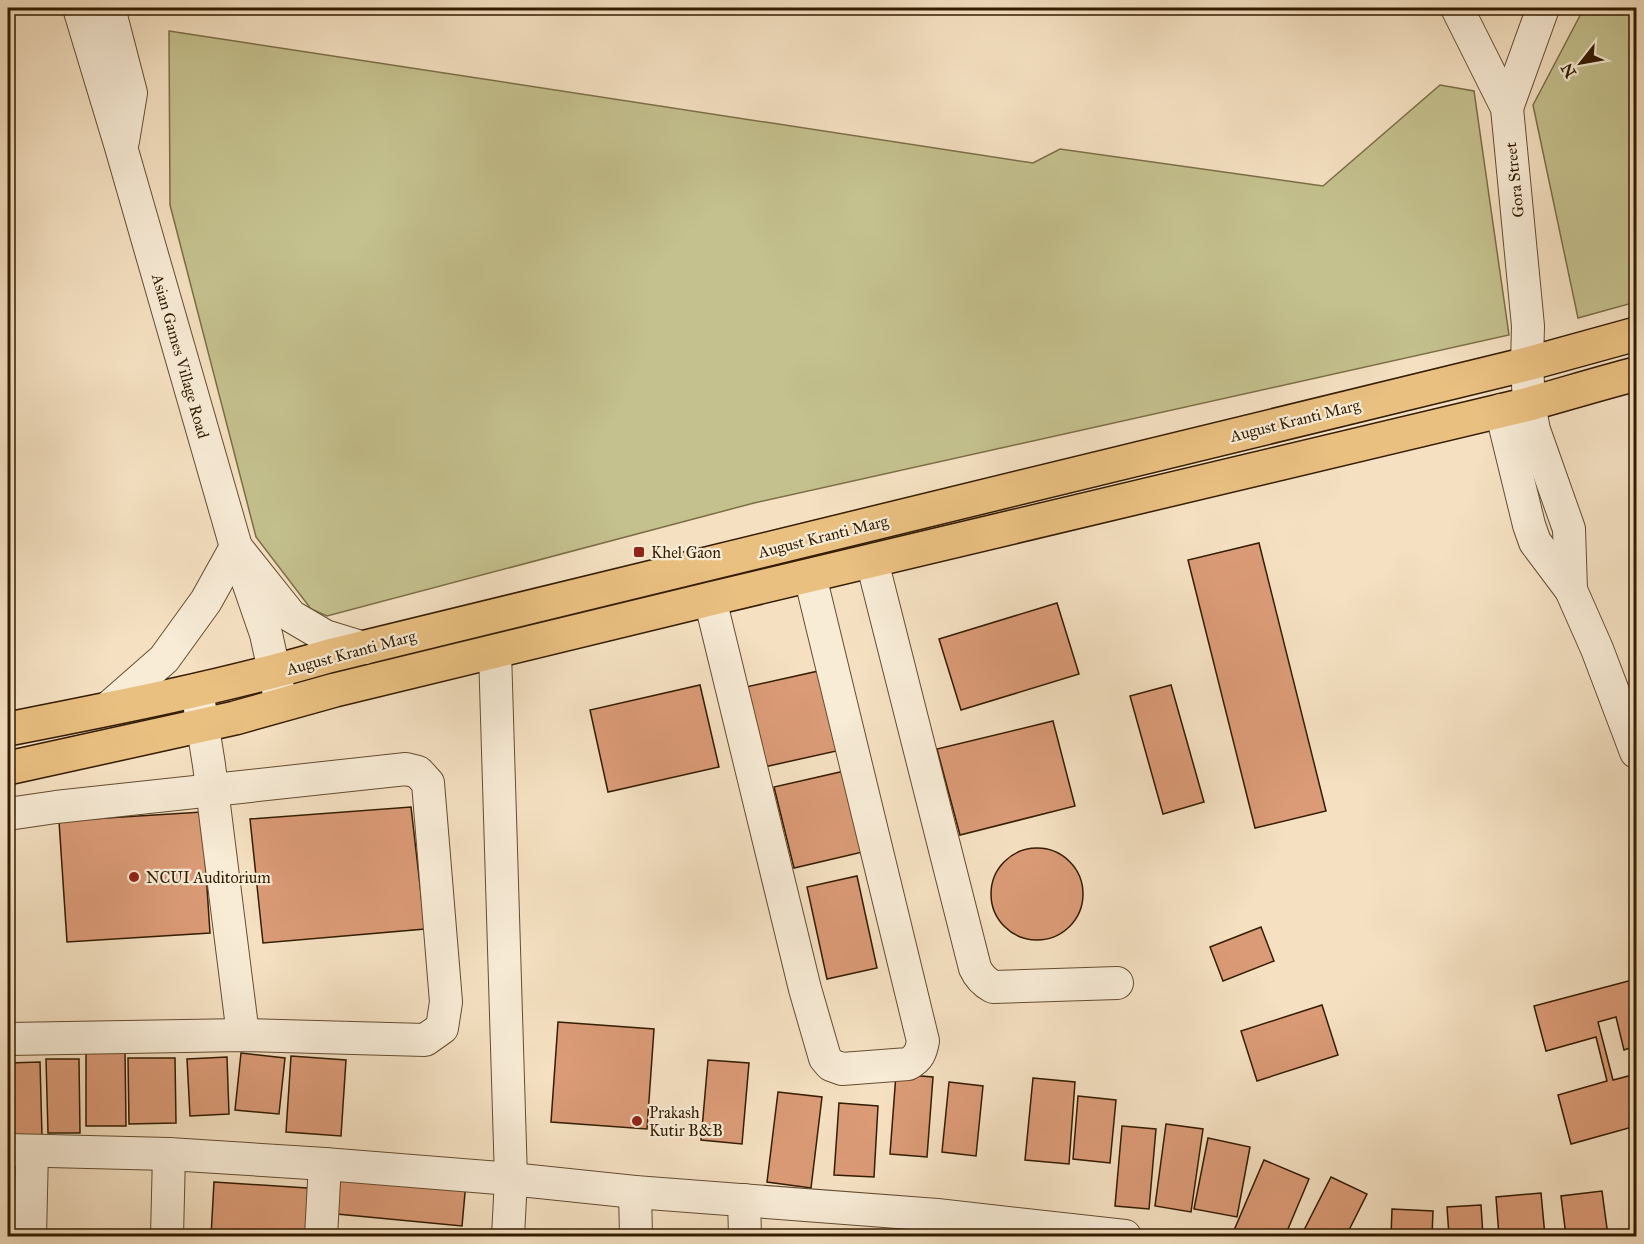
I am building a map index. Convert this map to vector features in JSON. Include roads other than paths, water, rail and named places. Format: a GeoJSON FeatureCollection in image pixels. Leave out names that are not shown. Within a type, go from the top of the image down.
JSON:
{"type":"FeatureCollection","features":[{"type":"Feature","properties":{"kind":"main road","name":"August Kranti Marg"},"geometry":{"type":"LineString","coordinates":[[8,729],[275,672],[364,648],[1527,363],[1636,334]]}},
{"type":"Feature","properties":{"kind":"main road","name":"August Kranti Marg"},"geometry":{"type":"LineString","coordinates":[[8,768],[235,718],[335,690],[1515,407],[1636,374]]}},
{"type":"Feature","properties":{"kind":"street","name":"Asian Games Village Road"},"geometry":{"type":"LineString","coordinates":[[79,8],[236,547],[266,634],[281,705]]}},
{"type":"Feature","properties":{"kind":"street"},"geometry":{"type":"LineString","coordinates":[[110,8],[131,93],[121,147]]}},
{"type":"Feature","properties":{"kind":"street","name":"Gora Street"},"geometry":{"type":"LineString","coordinates":[[1457,8],[1507,108],[1528,326],[1527,363],[1515,407],[1534,430],[1569,529],[1571,590],[1636,752]]}},
{"type":"Feature","properties":{"kind":"street"},"geometry":{"type":"LineString","coordinates":[[1507,108],[1543,8]]}},
{"type":"Feature","properties":{"kind":"street"},"geometry":{"type":"LineString","coordinates":[[107,709],[164,659],[206,601],[236,547],[291,616],[325,636],[364,648]]}},
{"type":"Feature","properties":{"kind":"street"},"geometry":{"type":"LineString","coordinates":[[872,561],[978,975],[993,987],[1117,983]]}},
{"type":"Feature","properties":{"kind":"street"},"geometry":{"type":"LineString","coordinates":[[710,599],[805,989],[825,1058],[831,1065],[842,1070],[908,1064],[917,1059],[923,1041],[810,576]]}},
{"type":"Feature","properties":{"kind":"street"},"geometry":{"type":"LineString","coordinates":[[495,652],[511,1179],[508,1236]]}},
{"type":"Feature","properties":{"kind":"street"},"geometry":{"type":"LineString","coordinates":[[197,690],[213,791],[243,1035]]}},
{"type":"Feature","properties":{"kind":"street"},"geometry":{"type":"LineString","coordinates":[[8,814],[406,769],[418,772],[428,783],[446,1002],[442,1028],[425,1040],[243,1035],[8,1039]]}},
{"type":"Feature","properties":{"kind":"street"},"geometry":{"type":"LineString","coordinates":[[30,1236],[20,1150],[168,1154],[326,1164],[635,1192],[937,1215],[1125,1236]]}},
{"type":"Feature","properties":{"kind":"street"},"geometry":{"type":"LineString","coordinates":[[167,1236],[168,1154]]}},
{"type":"Feature","properties":{"kind":"street"},"geometry":{"type":"LineString","coordinates":[[321,1236],[326,1164]]}},
{"type":"Feature","properties":{"kind":"street"},"geometry":{"type":"LineString","coordinates":[[635,1192],[636,1236]]}},
{"type":"Feature","properties":{"kind":"street"},"geometry":{"type":"LineString","coordinates":[[744,1200],[745,1236]]}},
{"type":"Feature","properties":{"kind":"place","name":"Khel Gaon"},"geometry":{"type":"Point","coordinates":[639,552]}},
{"type":"Feature","properties":{"kind":"place","name":"NCUI Auditorium"},"geometry":{"type":"Point","coordinates":[134,877]}},
{"type":"Feature","properties":{"kind":"place","name":"Prakash Kutir B&B"},"geometry":{"type":"Point","coordinates":[637,1121]}}]}
